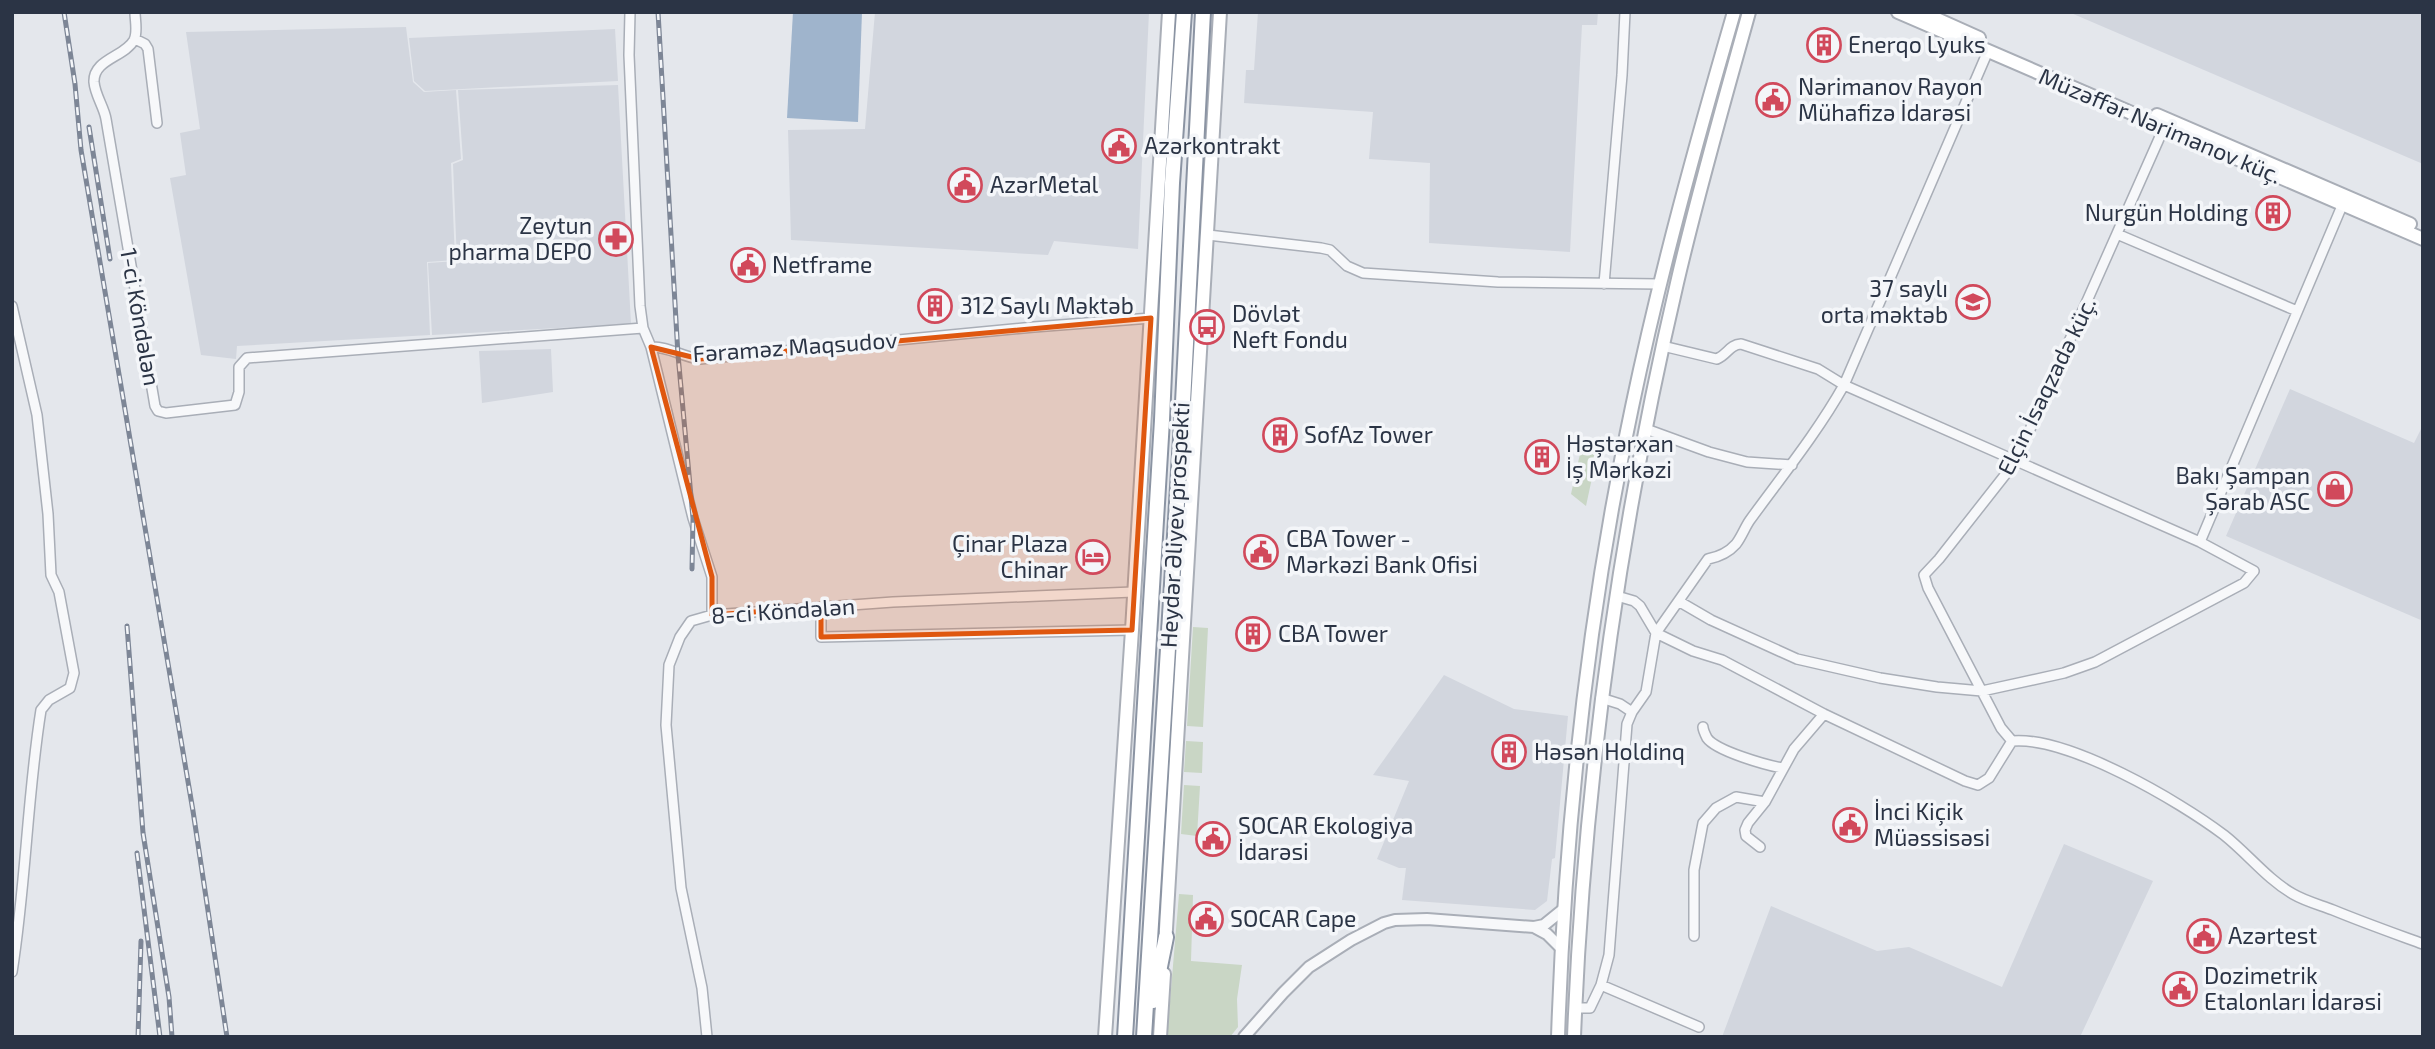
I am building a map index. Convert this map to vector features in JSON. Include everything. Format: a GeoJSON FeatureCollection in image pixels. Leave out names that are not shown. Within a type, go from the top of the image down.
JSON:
{"type":"FeatureCollection","features":[{"type":"Feature","properties":{"kind":"highway","name":"Heydər Əliyev prospekti"},"geometry":{"type":"LineString","coordinates":[[1125,1037],[1162,420],[1172,183],[1184,12]]}},
{"type":"Feature","properties":{"kind":"highway","name":"Heydər Əliyev prospekti"},"geometry":{"type":"LineString","coordinates":[[1145,1037],[1203,12]]}},
{"type":"Feature","properties":{"kind":"highway"},"geometry":{"type":"LineString","coordinates":[[1145,1037],[1166,937]]}},
{"type":"Feature","properties":{"kind":"highway"},"geometry":{"type":"LineString","coordinates":[[1115,1037],[1130,945]]}},
{"type":"Feature","properties":{"kind":"main road"},"geometry":{"type":"LineString","coordinates":[[1105,1037],[1169,12]]}},
{"type":"Feature","properties":{"kind":"main road"},"geometry":{"type":"LineString","coordinates":[[1160,1037],[1220,12]]}},
{"type":"Feature","properties":{"kind":"main road"},"geometry":{"type":"LineString","coordinates":[[1558,1037],[1561,948],[1570,838],[1608,533],[1631,408],[1659,284],[1734,12]]}},
{"type":"Feature","properties":{"kind":"main road"},"geometry":{"type":"LineString","coordinates":[[1574,1037],[1585,839],[1601,698],[1617,596],[1662,346],[1701,183],[1749,12]]}},
{"type":"Feature","properties":{"kind":"main road","name":"Müzəffər Nərimanov küç."},"geometry":{"type":"LineString","coordinates":[[1898,12],[2166,123]]}},
{"type":"Feature","properties":{"kind":"main road"},"geometry":{"type":"LineString","coordinates":[[1920,12],[2344,201],[2423,239]]}},
{"type":"Feature","properties":{"kind":"main road"},"geometry":{"type":"LineString","coordinates":[[1686,179],[1701,183]]}},
{"type":"Feature","properties":{"kind":"main road"},"geometry":{"type":"LineString","coordinates":[[2344,201],[2423,230]]}},
{"type":"Feature","properties":{"kind":"main road"},"geometry":{"type":"LineString","coordinates":[[1570,838],[1585,839]]}},
{"type":"Feature","properties":{"kind":"street"},"geometry":{"type":"LineString","coordinates":[[135,12],[135,39],[145,44],[148,49],[157,123]]}},
{"type":"Feature","properties":{"kind":"street"},"geometry":{"type":"LineString","coordinates":[[630,12],[643,328],[651,347],[693,518],[712,577],[712,615]]}},
{"type":"Feature","properties":{"kind":"street"},"geometry":{"type":"LineString","coordinates":[[1604,284],[1625,12]]}},
{"type":"Feature","properties":{"kind":"street","name":"1-ci Köndələn"},"geometry":{"type":"LineString","coordinates":[[135,39],[100,66],[94,82],[106,119],[155,406],[159,411],[166,413],[235,405],[239,392],[239,367],[247,358],[643,328]]}},
{"type":"Feature","properties":{"kind":"street"},"geometry":{"type":"LineString","coordinates":[[1575,1008],[1590,1008],[1601,985],[1609,955],[1627,724],[1646,692],[1656,633],[1708,559],[1719,556],[1735,545],[1844,385],[1989,51]]}},
{"type":"Feature","properties":{"kind":"street","name":"Elçin İsaqzadə küç."},"geometry":{"type":"LineString","coordinates":[[2012,741],[2001,728],[1928,588],[1924,575],[2016,461],[2166,123]]}},
{"type":"Feature","properties":{"kind":"street"},"geometry":{"type":"LineString","coordinates":[[2200,542],[2344,201]]}},
{"type":"Feature","properties":{"kind":"street"},"geometry":{"type":"LineString","coordinates":[[2117,234],[2297,311]]}},
{"type":"Feature","properties":{"kind":"street"},"geometry":{"type":"LineString","coordinates":[[1208,235],[1330,250],[1347,266],[1363,273],[1498,282],[1659,284]]}},
{"type":"Feature","properties":{"kind":"street"},"geometry":{"type":"LineString","coordinates":[[12,306],[37,415],[48,514],[51,575],[59,592],[74,673],[69,688],[49,700],[41,710],[20,924],[12,972]]}},
{"type":"Feature","properties":{"kind":"street","name":"Fəraməz Maqsudov"},"geometry":{"type":"LineString","coordinates":[[651,347],[658,346],[686,357],[700,359],[1151,318]]}},
{"type":"Feature","properties":{"kind":"street"},"geometry":{"type":"LineString","coordinates":[[1662,346],[1717,359],[1724,356],[1728,348],[1741,344],[1818,369],[1844,385],[2200,542],[2254,571],[2250,578],[2095,662],[2064,673],[1982,691],[1880,678],[1797,659],[1711,620],[1680,602]]}},
{"type":"Feature","properties":{"kind":"street"},"geometry":{"type":"LineString","coordinates":[[1646,429],[1709,452],[1747,462],[1792,465]]}},
{"type":"Feature","properties":{"kind":"street","name":"8-ci Köndələn"},"geometry":{"type":"LineString","coordinates":[[707,1037],[702,988],[681,888],[666,725],[669,665],[680,637],[691,621],[712,615],[821,607],[1133,592]]}},
{"type":"Feature","properties":{"kind":"street"},"geometry":{"type":"LineString","coordinates":[[1617,596],[1634,601],[1640,606],[1656,633],[1692,651],[1735,666],[1824,714],[1965,781],[1978,785],[1989,778],[2012,741],[2023,740],[2072,751],[2200,818],[2227,837],[2274,881],[2294,894],[2423,944]]}},
{"type":"Feature","properties":{"kind":"street"},"geometry":{"type":"LineString","coordinates":[[821,607],[821,637],[1132,630]]}},
{"type":"Feature","properties":{"kind":"street"},"geometry":{"type":"LineString","coordinates":[[1601,698],[1620,704],[1632,712]]}},
{"type":"Feature","properties":{"kind":"street"},"geometry":{"type":"LineString","coordinates":[[1760,847],[1745,836],[1745,830],[1765,802],[1794,749],[1824,714]]}},
{"type":"Feature","properties":{"kind":"street"},"geometry":{"type":"LineString","coordinates":[[1703,727],[1706,737],[1718,746],[1759,763],[1782,768]]}},
{"type":"Feature","properties":{"kind":"street"},"geometry":{"type":"LineString","coordinates":[[1694,936],[1695,870],[1703,823],[1716,808],[1736,797],[1765,802]]}},
{"type":"Feature","properties":{"kind":"street"},"geometry":{"type":"LineString","coordinates":[[1244,1037],[1309,967],[1384,923],[1427,919],[1534,927],[1544,925],[1565,908]]}},
{"type":"Feature","properties":{"kind":"street"},"geometry":{"type":"LineString","coordinates":[[1534,927],[1547,934],[1561,948]]}},
{"type":"Feature","properties":{"kind":"street"},"geometry":{"type":"LineString","coordinates":[[1601,985],[1699,1027]]}},
{"type":"Feature","properties":{"kind":"highlighted area"},"geometry":{"type":"Polygon","coordinates":[[[1151,318],[1132,630],[821,637],[821,607],[712,615],[712,577],[651,347],[700,359],[1151,318]]]}},
{"type":"Feature","properties":{"kind":"shaded area","name":"AzərMetal"},"geometry":{"type":"Polygon","coordinates":[[[875,12],[1149,12],[1138,249],[1054,241],[1048,255],[791,240],[788,130],[865,129],[875,12]]]}},
{"type":"Feature","properties":{"kind":"shaded area"},"geometry":{"type":"Polygon","coordinates":[[[1258,12],[1598,12],[1597,25],[1582,25],[1570,252],[1429,243],[1430,163],[1369,159],[1373,112],[1244,103],[1246,70],[1254,70],[1258,12]]]}},
{"type":"Feature","properties":{"kind":"shaded area"},"geometry":{"type":"Polygon","coordinates":[[[2071,12],[2423,12],[2423,164],[2071,13],[2071,12]]]}},
{"type":"Feature","properties":{"kind":"shaded area"},"geometry":{"type":"Polygon","coordinates":[[[406,27],[413,82],[424,92],[456,90],[461,159],[451,163],[455,260],[427,262],[430,335],[237,346],[236,359],[201,355],[170,178],[186,175],[180,133],[200,129],[186,32],[406,27]]]}},
{"type":"Feature","properties":{"kind":"shaded area"},"geometry":{"type":"Polygon","coordinates":[[[615,29],[618,81],[425,91],[414,81],[409,38],[615,29]]]}},
{"type":"Feature","properties":{"kind":"shaded area"},"geometry":{"type":"Polygon","coordinates":[[[618,85],[631,324],[432,335],[428,263],[457,261],[453,164],[463,160],[458,90],[618,85]]]}},
{"type":"Feature","properties":{"kind":"shaded area"},"geometry":{"type":"Polygon","coordinates":[[[551,349],[553,392],[482,403],[479,351],[551,349]]]}},
{"type":"Feature","properties":{"kind":"shaded area","name":"Bakı Şampan Şərab ASC"},"geometry":{"type":"Polygon","coordinates":[[[2290,389],[2414,443],[2423,425],[2423,621],[2226,536],[2290,389]]]}},
{"type":"Feature","properties":{"kind":"shaded area"},"geometry":{"type":"Polygon","coordinates":[[[1444,675],[1514,709],[1568,716],[1555,858],[1552,859],[1547,901],[1535,910],[1402,900],[1406,868],[1377,859],[1409,781],[1373,775],[1444,675]]]}},
{"type":"Feature","properties":{"kind":"shaded area"},"geometry":{"type":"Polygon","coordinates":[[[2064,844],[2153,881],[2080,1037],[1722,1037],[1771,906],[1877,951],[1909,947],[2002,987],[2064,844]]]}},
{"type":"Feature","properties":{"kind":"green space"},"geometry":{"type":"Polygon","coordinates":[[[1601,436],[1586,506],[1571,494],[1582,445],[1601,436]]]}},
{"type":"Feature","properties":{"kind":"green space"},"geometry":{"type":"Polygon","coordinates":[[[1193,627],[1208,628],[1203,727],[1187,726],[1193,627]]]}},
{"type":"Feature","properties":{"kind":"green space"},"geometry":{"type":"Polygon","coordinates":[[[1186,741],[1203,742],[1202,773],[1184,772],[1186,741]]]}},
{"type":"Feature","properties":{"kind":"green space"},"geometry":{"type":"Polygon","coordinates":[[[1184,785],[1200,786],[1197,836],[1181,834],[1184,785]]]}},
{"type":"Feature","properties":{"kind":"green space"},"geometry":{"type":"Polygon","coordinates":[[[1179,894],[1193,895],[1191,961],[1242,965],[1237,999],[1238,1027],[1230,1037],[1167,1037],[1179,894]]]}},
{"type":"Feature","properties":{"kind":"water"},"geometry":{"type":"Polygon","coordinates":[[[793,12],[862,12],[858,122],[787,118],[793,12]]]}},
{"type":"Feature","properties":{"kind":"railway"},"geometry":{"type":"LineString","coordinates":[[64,12],[75,84],[81,150],[193,811],[227,1037]]}},
{"type":"Feature","properties":{"kind":"railway"},"geometry":{"type":"LineString","coordinates":[[658,12],[678,355],[693,518],[692,569]]}},
{"type":"Feature","properties":{"kind":"railway"},"geometry":{"type":"LineString","coordinates":[[89,127],[110,259]]}},
{"type":"Feature","properties":{"kind":"railway"},"geometry":{"type":"LineString","coordinates":[[127,626],[143,833],[169,997],[172,1037]]}},
{"type":"Feature","properties":{"kind":"railway"},"geometry":{"type":"LineString","coordinates":[[137,853],[160,1037]]}},
{"type":"Feature","properties":{"kind":"railway"},"geometry":{"type":"LineString","coordinates":[[138,1037],[141,941]]}},
{"type":"Feature","properties":{"kind":"place","name":"Enerqo Lyuks"},"geometry":{"type":"Point","coordinates":[1824,45]}},
{"type":"Feature","properties":{"kind":"place","name":"Nərimanov Rayon Mühafizə İdarəsi"},"geometry":{"type":"Point","coordinates":[1773,100]}},
{"type":"Feature","properties":{"kind":"place","name":"Azərkontrakt"},"geometry":{"type":"Point","coordinates":[1119,146]}},
{"type":"Feature","properties":{"kind":"place","name":"AzərMetal"},"geometry":{"type":"Point","coordinates":[965,185]}},
{"type":"Feature","properties":{"kind":"place","name":"Nurgün Holding"},"geometry":{"type":"Point","coordinates":[2273,213]}},
{"type":"Feature","properties":{"kind":"place","name":"Zeytun pharma DEPO"},"geometry":{"type":"Point","coordinates":[616,239]}},
{"type":"Feature","properties":{"kind":"place","name":"Netframe"},"geometry":{"type":"Point","coordinates":[748,265]}},
{"type":"Feature","properties":{"kind":"place","name":"37 saylı orta məktəb"},"geometry":{"type":"Point","coordinates":[1973,302]}},
{"type":"Feature","properties":{"kind":"place","name":"312 Saylı Məktəb"},"geometry":{"type":"Point","coordinates":[935,306]}},
{"type":"Feature","properties":{"kind":"place","name":"Dövlət Neft Fondu"},"geometry":{"type":"Point","coordinates":[1207,327]}},
{"type":"Feature","properties":{"kind":"place","name":"SofAz Tower"},"geometry":{"type":"Point","coordinates":[1280,435]}},
{"type":"Feature","properties":{"kind":"place","name":"Həştərxan İş Mərkəzi"},"geometry":{"type":"Point","coordinates":[1542,457]}},
{"type":"Feature","properties":{"kind":"place","name":"Bakı Şampan Şərab ASC"},"geometry":{"type":"Point","coordinates":[2335,489]}},
{"type":"Feature","properties":{"kind":"place","name":"CBA Tower - Mərkəzi Bank Ofisi"},"geometry":{"type":"Point","coordinates":[1261,552]}},
{"type":"Feature","properties":{"kind":"place","name":"Çinar Plaza Chinar"},"geometry":{"type":"Point","coordinates":[1093,557]}},
{"type":"Feature","properties":{"kind":"place","name":"CBA Tower"},"geometry":{"type":"Point","coordinates":[1253,634]}},
{"type":"Feature","properties":{"kind":"place","name":"Həsən Holdinq"},"geometry":{"type":"Point","coordinates":[1509,752]}},
{"type":"Feature","properties":{"kind":"place","name":"İnci Kiçik Müəssisəsi"},"geometry":{"type":"Point","coordinates":[1850,825]}},
{"type":"Feature","properties":{"kind":"place","name":"SOCAR Ekologiya İdarəsi"},"geometry":{"type":"Point","coordinates":[1213,839]}},
{"type":"Feature","properties":{"kind":"place","name":"SOCAR Cape"},"geometry":{"type":"Point","coordinates":[1206,919]}},
{"type":"Feature","properties":{"kind":"place","name":"Azərtest"},"geometry":{"type":"Point","coordinates":[2204,936]}},
{"type":"Feature","properties":{"kind":"place","name":"Dozimetrik Etalonları İdarəsi"},"geometry":{"type":"Point","coordinates":[2180,989]}}]}
